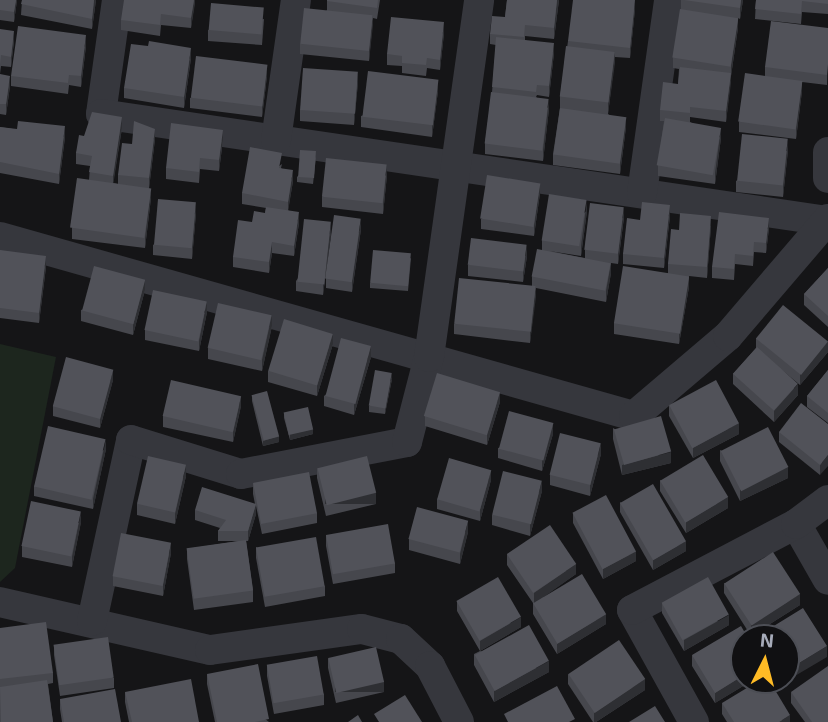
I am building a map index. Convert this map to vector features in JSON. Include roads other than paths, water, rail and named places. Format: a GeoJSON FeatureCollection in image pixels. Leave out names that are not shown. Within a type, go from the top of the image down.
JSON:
{"type":"FeatureCollection","features":[{"type":"Feature","properties":{"kind":"street"},"geometry":{"type":"LineString","coordinates":[[117,0],[101,114],[827,220]]}},
{"type":"Feature","properties":{"kind":"street"},"geometry":{"type":"LineString","coordinates":[[276,140],[296,0]]}},
{"type":"Feature","properties":{"kind":"street"},"geometry":{"type":"LineString","coordinates":[[92,621],[131,440],[241,474],[407,442],[429,357],[479,0]]}},
{"type":"Feature","properties":{"kind":"street"},"geometry":{"type":"LineString","coordinates":[[642,193],[669,0]]}},
{"type":"Feature","properties":{"kind":"street"},"geometry":{"type":"LineString","coordinates":[[828,152],[828,178]]}},
{"type":"Feature","properties":{"kind":"street"},"geometry":{"type":"LineString","coordinates":[[0,237],[634,416],[728,336],[827,220]]}},
{"type":"Feature","properties":{"kind":"street"},"geometry":{"type":"LineString","coordinates":[[694,722],[632,610],[796,524],[828,500]]}},
{"type":"Feature","properties":{"kind":"street"},"geometry":{"type":"LineString","coordinates":[[796,524],[828,580]]}},
{"type":"Feature","properties":{"kind":"street"},"geometry":{"type":"LineString","coordinates":[[0,602],[210,650],[362,629],[401,639],[429,666],[459,722]]}}]}
